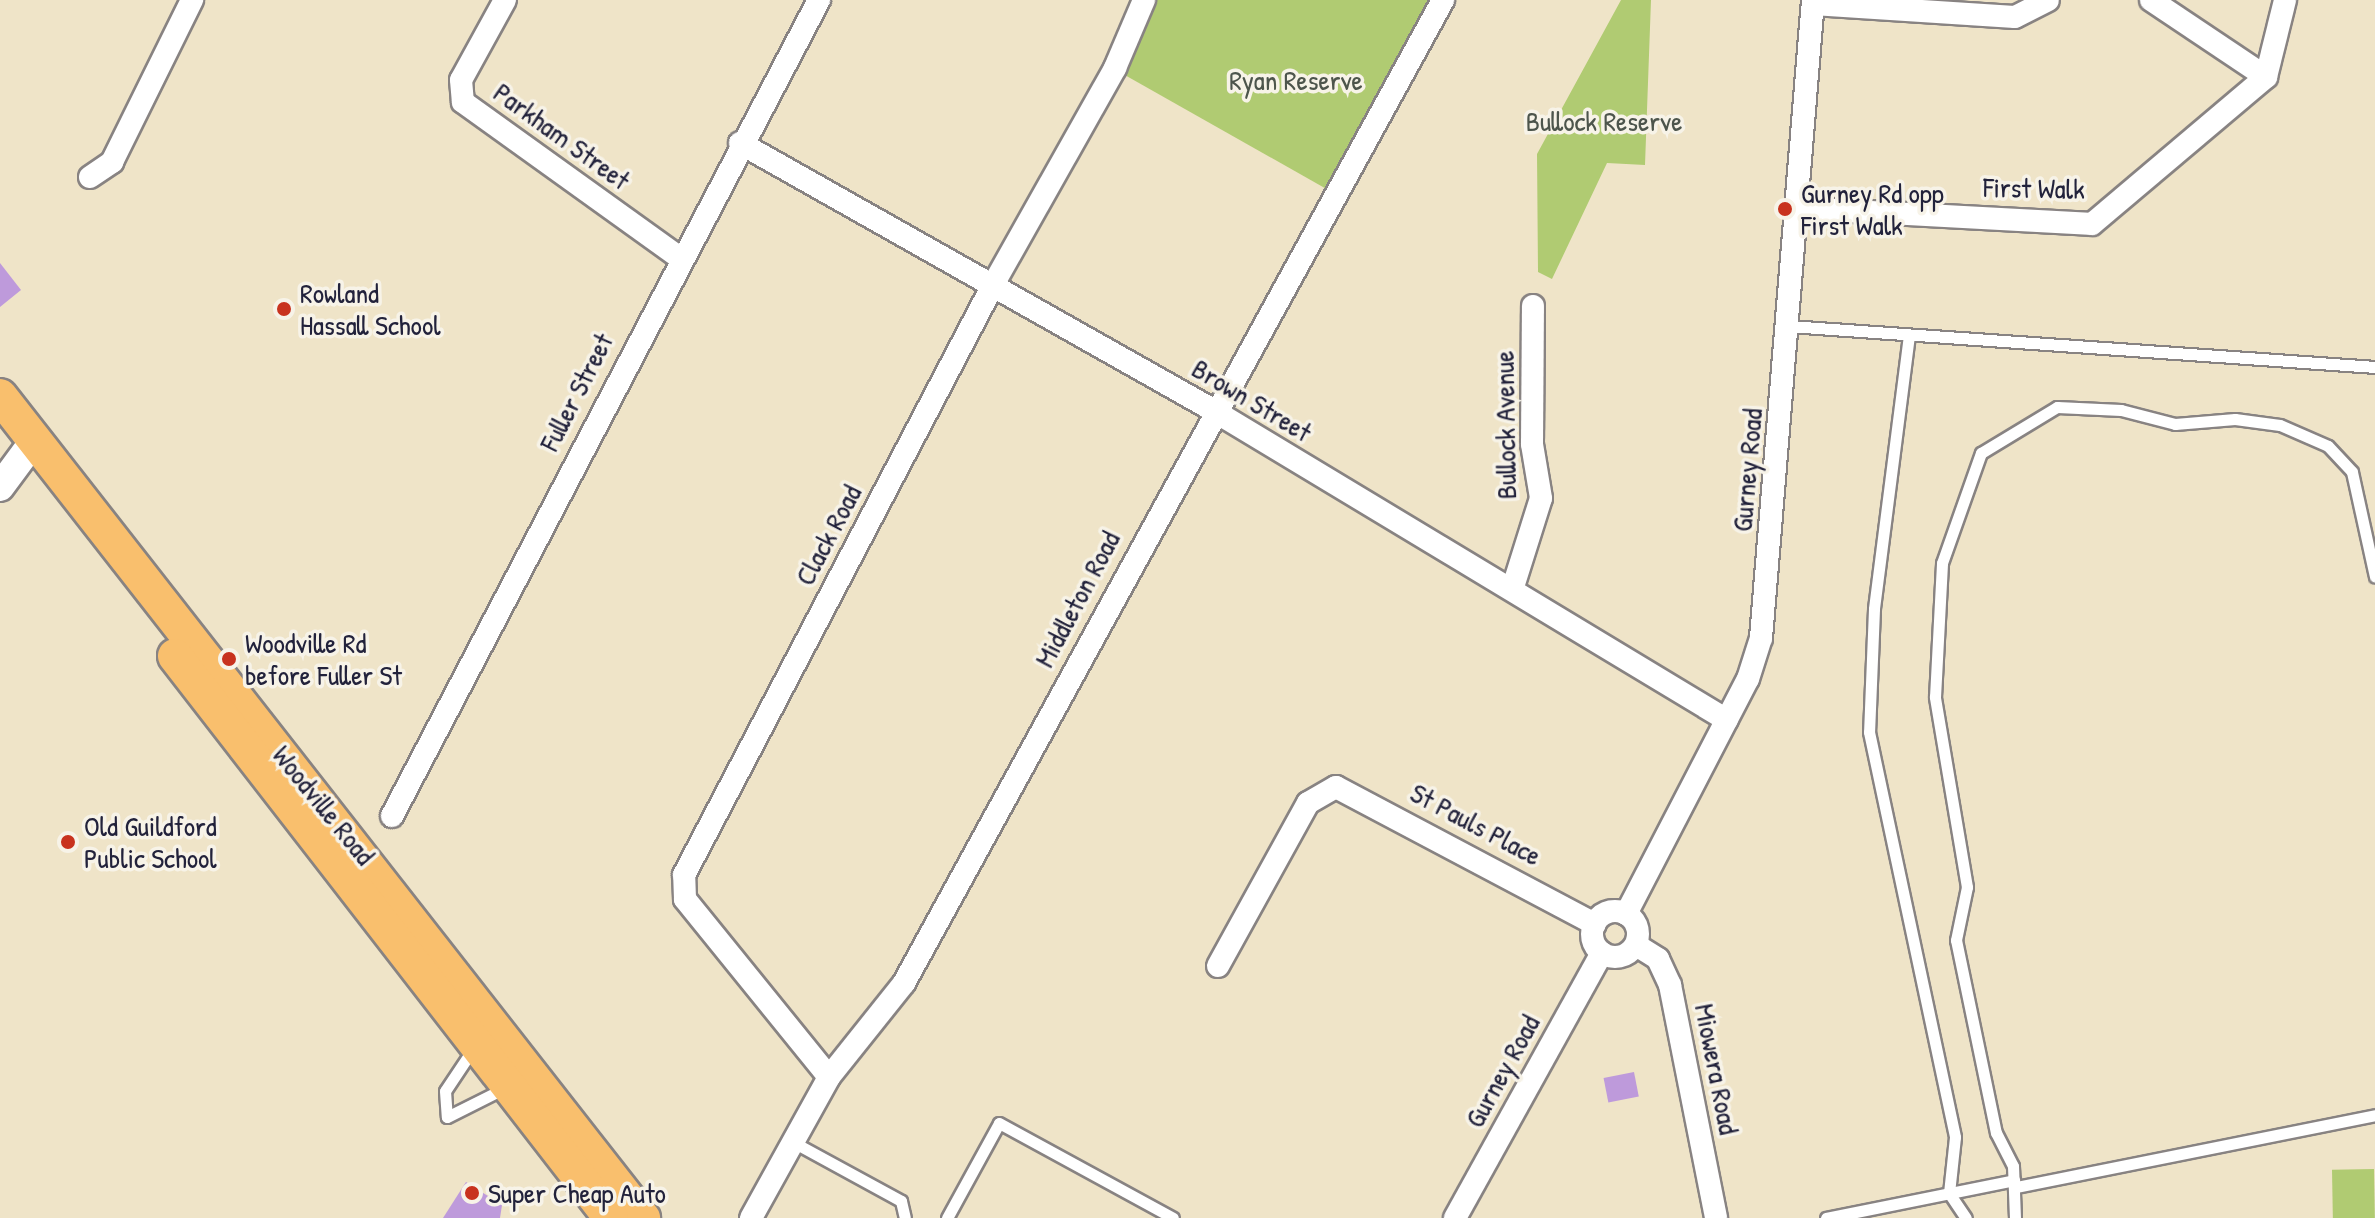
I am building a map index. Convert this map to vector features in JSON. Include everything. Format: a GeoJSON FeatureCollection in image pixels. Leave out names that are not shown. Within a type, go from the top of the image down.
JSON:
{"type":"FeatureCollection","features":[{"type":"Feature","properties":{"kind":"main road","name":"Woodville Road"},"geometry":{"type":"LineString","coordinates":[[0,396],[18,443],[611,1218]]}},
{"type":"Feature","properties":{"kind":"main road","name":"Woodville Road"},"geometry":{"type":"LineString","coordinates":[[18,443],[643,1218]]}},
{"type":"Feature","properties":{"kind":"street"},"geometry":{"type":"LineString","coordinates":[[90,177],[112,162],[192,0]]}},
{"type":"Feature","properties":{"kind":"street","name":"Parkham Street"},"geometry":{"type":"LineString","coordinates":[[505,0],[461,80],[463,102],[679,257]]}},
{"type":"Feature","properties":{"kind":"street","name":"Fuller Street"},"geometry":{"type":"LineString","coordinates":[[392,816],[679,257],[819,0]]}},
{"type":"Feature","properties":{"kind":"street","name":"Clack Road"},"geometry":{"type":"LineString","coordinates":[[829,1077],[685,899],[684,875],[994,283],[1115,68],[1144,0]]}},
{"type":"Feature","properties":{"kind":"street","name":"Middleton Road"},"geometry":{"type":"LineString","coordinates":[[751,1218],[829,1077],[904,983],[1214,411],[1443,0]]}},
{"type":"Feature","properties":{"kind":"street"},"geometry":{"type":"LineString","coordinates":[[1813,2],[2015,17],[2048,0]]}},
{"type":"Feature","properties":{"kind":"street"},"geometry":{"type":"LineString","coordinates":[[2151,0],[2266,77],[2285,0]]}},
{"type":"Feature","properties":{"kind":"street","name":"Gurney Road"},"geometry":{"type":"LineString","coordinates":[[1626,914],[1727,720],[1761,638],[1789,326],[1813,2]]}},
{"type":"Feature","properties":{"kind":"street","name":"First Walk"},"geometry":{"type":"LineString","coordinates":[[1798,208],[2092,224],[2266,77]]}},
{"type":"Feature","properties":{"kind":"street","name":"Brown Street"},"geometry":{"type":"LineString","coordinates":[[740,143],[994,283],[1214,411],[1513,587],[1645,676],[1727,720]]}},
{"type":"Feature","properties":{"kind":"street","name":"Bullock Avenue"},"geometry":{"type":"LineString","coordinates":[[1513,587],[1541,498],[1532,444],[1533,306]]}},
{"type":"Feature","properties":{"kind":"street"},"geometry":{"type":"LineString","coordinates":[[0,487],[18,443]]}},
{"type":"Feature","properties":{"kind":"street","name":"St Pauls Place"},"geometry":{"type":"LineString","coordinates":[[1218,966],[1322,779],[1355,792],[1595,924]]}},
{"type":"Feature","properties":{"kind":"street"},"geometry":{"type":"LineString","coordinates":[[1612,911],[1626,914],[1636,924],[1636,945],[1617,958],[1602,953],[1595,924],[1612,911]]}},
{"type":"Feature","properties":{"kind":"street","name":"Miowera Road"},"geometry":{"type":"LineString","coordinates":[[1636,945],[1658,959],[1670,985],[1716,1218]]}},
{"type":"Feature","properties":{"kind":"street","name":"Gurney Road"},"geometry":{"type":"LineString","coordinates":[[1455,1218],[1602,953]]}},
{"type":"Feature","properties":{"kind":"lane"},"geometry":{"type":"LineString","coordinates":[[1789,326],[2375,367]]}},
{"type":"Feature","properties":{"kind":"lane"},"geometry":{"type":"LineString","coordinates":[[1909,335],[1874,609],[1869,721],[1955,1137],[1949,1193],[1966,1218]]}},
{"type":"Feature","properties":{"kind":"lane"},"geometry":{"type":"LineString","coordinates":[[2015,1218],[2015,1184],[1996,1133],[1956,940],[1967,883],[1935,697],[1942,563],[1981,453],[2057,407],[2121,410],[2175,424],[2235,419],[2280,425],[2328,446],[2352,472],[2375,577]]}},
{"type":"Feature","properties":{"kind":"lane"},"geometry":{"type":"LineString","coordinates":[[477,1044],[445,1091],[447,1117],[510,1087]]}},
{"type":"Feature","properties":{"kind":"lane"},"geometry":{"type":"LineString","coordinates":[[1826,1218],[2375,1115]]}},
{"type":"Feature","properties":{"kind":"lane"},"geometry":{"type":"LineString","coordinates":[[947,1218],[999,1123],[1173,1218]]}},
{"type":"Feature","properties":{"kind":"lane"},"geometry":{"type":"LineString","coordinates":[[793,1142],[901,1201],[905,1218]]}},
{"type":"Feature","properties":{"kind":"green space","name":"Ryan Reserve"},"geometry":{"type":"Polygon","coordinates":[[[1156,0],[1437,0],[1330,191],[1123,74],[1156,0]]]}},
{"type":"Feature","properties":{"kind":"green space","name":"Bullock Reserve"},"geometry":{"type":"Polygon","coordinates":[[[1621,0],[1651,0],[1645,165],[1607,163],[1552,279],[1538,272],[1537,154],[1621,0]]]}},
{"type":"Feature","properties":{"kind":"green space"},"geometry":{"type":"Polygon","coordinates":[[[2374,1169],[2375,1218],[2333,1218],[2332,1170],[2374,1169]]]}},
{"type":"Feature","properties":{"kind":"building"},"geometry":{"type":"Polygon","coordinates":[[[0,263],[21,290],[0,307],[0,263]]]}},
{"type":"Feature","properties":{"kind":"building"},"geometry":{"type":"Polygon","coordinates":[[[1634,1072],[1639,1097],[1608,1102],[1604,1078],[1634,1072]]]}},
{"type":"Feature","properties":{"kind":"building","name":"Super Cheap Auto"},"geometry":{"type":"Polygon","coordinates":[[[466,1182],[502,1205],[500,1218],[443,1218],[466,1182]]]}},
{"type":"Feature","properties":{"kind":"place","name":"Gurney Rd opp First Walk"},"geometry":{"type":"Point","coordinates":[1785,209]}},
{"type":"Feature","properties":{"kind":"place","name":"Rowland Hassall School"},"geometry":{"type":"Point","coordinates":[284,309]}},
{"type":"Feature","properties":{"kind":"place","name":"Woodville Rd before Fuller St"},"geometry":{"type":"Point","coordinates":[229,659]}},
{"type":"Feature","properties":{"kind":"place","name":"Old Guildford Public School"},"geometry":{"type":"Point","coordinates":[68,842]}},
{"type":"Feature","properties":{"kind":"place","name":"Super Cheap Auto"},"geometry":{"type":"Point","coordinates":[472,1193]}}]}
